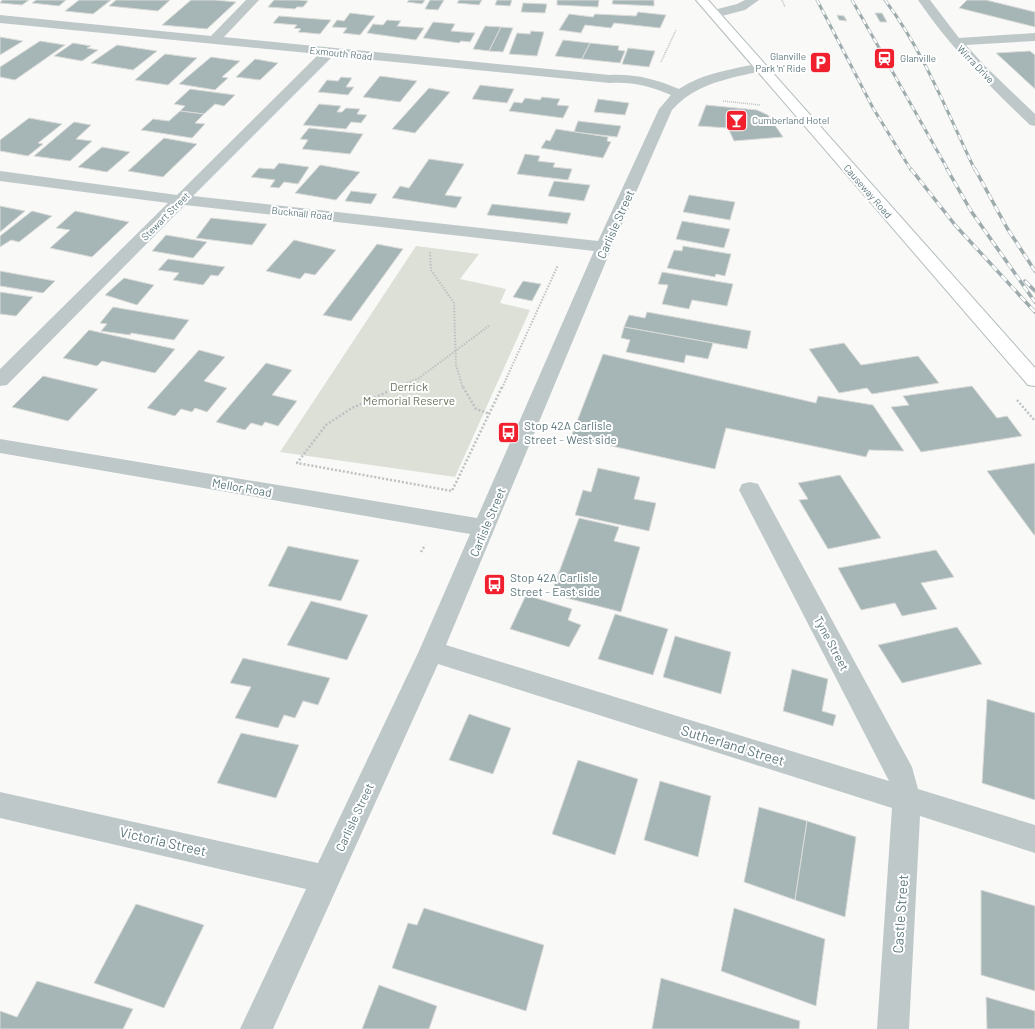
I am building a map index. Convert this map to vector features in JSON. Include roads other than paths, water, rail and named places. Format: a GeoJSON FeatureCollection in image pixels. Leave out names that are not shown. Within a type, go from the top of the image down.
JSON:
{"type":"FeatureCollection","features":[{"type":"Feature","properties":{"kind":"main road","name":"Causeway Road"},"geometry":{"type":"LineString","coordinates":[[702,0],[1035,380]]}},
{"type":"Feature","properties":{"kind":"street"},"geometry":{"type":"LineString","coordinates":[[214,40],[252,0]]}},
{"type":"Feature","properties":{"kind":"street"},"geometry":{"type":"LineString","coordinates":[[714,14],[741,7],[753,0]]}},
{"type":"Feature","properties":{"kind":"street","name":"Wirra Drive"},"geometry":{"type":"LineString","coordinates":[[924,0],[956,42],[979,68],[1035,122]]}},
{"type":"Feature","properties":{"kind":"street","name":"Exmouth Road"},"geometry":{"type":"LineString","coordinates":[[0,19],[610,79],[629,78],[650,82],[679,94]]}},
{"type":"Feature","properties":{"kind":"street"},"geometry":{"type":"LineString","coordinates":[[956,42],[1035,36]]}},
{"type":"Feature","properties":{"kind":"street","name":"Stewart Street"},"geometry":{"type":"LineString","coordinates":[[0,380],[329,52]]}},
{"type":"Feature","properties":{"kind":"street","name":"Carlisle Street"},"geometry":{"type":"LineString","coordinates":[[256,1029],[431,650],[485,528],[604,247],[666,109],[679,94],[698,84],[715,78],[761,67]]}},
{"type":"Feature","properties":{"kind":"street","name":"Bucknall Road"},"geometry":{"type":"LineString","coordinates":[[0,176],[182,200],[604,247]]}},
{"type":"Feature","properties":{"kind":"street","name":"Mellor Road"},"geometry":{"type":"LineString","coordinates":[[0,446],[485,528]]}},
{"type":"Feature","properties":{"kind":"street","name":"Tyne Street"},"geometry":{"type":"LineString","coordinates":[[750,490],[902,776],[906,799]]}},
{"type":"Feature","properties":{"kind":"street","name":"Sutherland Street"},"geometry":{"type":"LineString","coordinates":[[431,650],[1035,839]]}},
{"type":"Feature","properties":{"kind":"street","name":"Castle Street"},"geometry":{"type":"LineString","coordinates":[[893,1029],[906,827],[906,799]]}},
{"type":"Feature","properties":{"kind":"street","name":"Victoria Street"},"geometry":{"type":"LineString","coordinates":[[0,805],[325,879]]}},
{"type":"Feature","properties":{"kind":"railway"},"geometry":{"type":"LineString","coordinates":[[817,0],[873,108],[911,170]]}},
{"type":"Feature","properties":{"kind":"railway"},"geometry":{"type":"LineString","coordinates":[[852,0],[948,170]]}},
{"type":"Feature","properties":{"kind":"railway"},"geometry":{"type":"LineString","coordinates":[[885,0],[912,40],[945,104],[975,170]]}},
{"type":"Feature","properties":{"kind":"railway"},"geometry":{"type":"LineString","coordinates":[[911,169],[955,225],[1035,312]]}},
{"type":"Feature","properties":{"kind":"railway"},"geometry":{"type":"LineString","coordinates":[[947,169],[971,211],[1035,302]]}},
{"type":"Feature","properties":{"kind":"railway"},"geometry":{"type":"LineString","coordinates":[[975,169],[1007,228],[1035,271]]}},
{"type":"Feature","properties":{"kind":"railway"},"geometry":{"type":"LineString","coordinates":[[1025,281],[1035,291]]}},
{"type":"Feature","properties":{"kind":"place","name":"Glanville"},"geometry":{"type":"Point","coordinates":[885,58]}},
{"type":"Feature","properties":{"kind":"place","name":"Glanville Park 'n' Ride"},"geometry":{"type":"Point","coordinates":[821,62]}},
{"type":"Feature","properties":{"kind":"place","name":"Cumberland Hotel"},"geometry":{"type":"Point","coordinates":[736,120]}},
{"type":"Feature","properties":{"kind":"place","name":"Stop 42A Carlisle Street - West side"},"geometry":{"type":"Point","coordinates":[509,432]}},
{"type":"Feature","properties":{"kind":"place","name":"Stop 42A Carlisle Street - East side"},"geometry":{"type":"Point","coordinates":[495,584]}},
{"type":"Feature","properties":{"kind":"park label","name":"Derrick Memorial Reserve"},"geometry":{"type":"Point","coordinates":[409,393]}}]}
